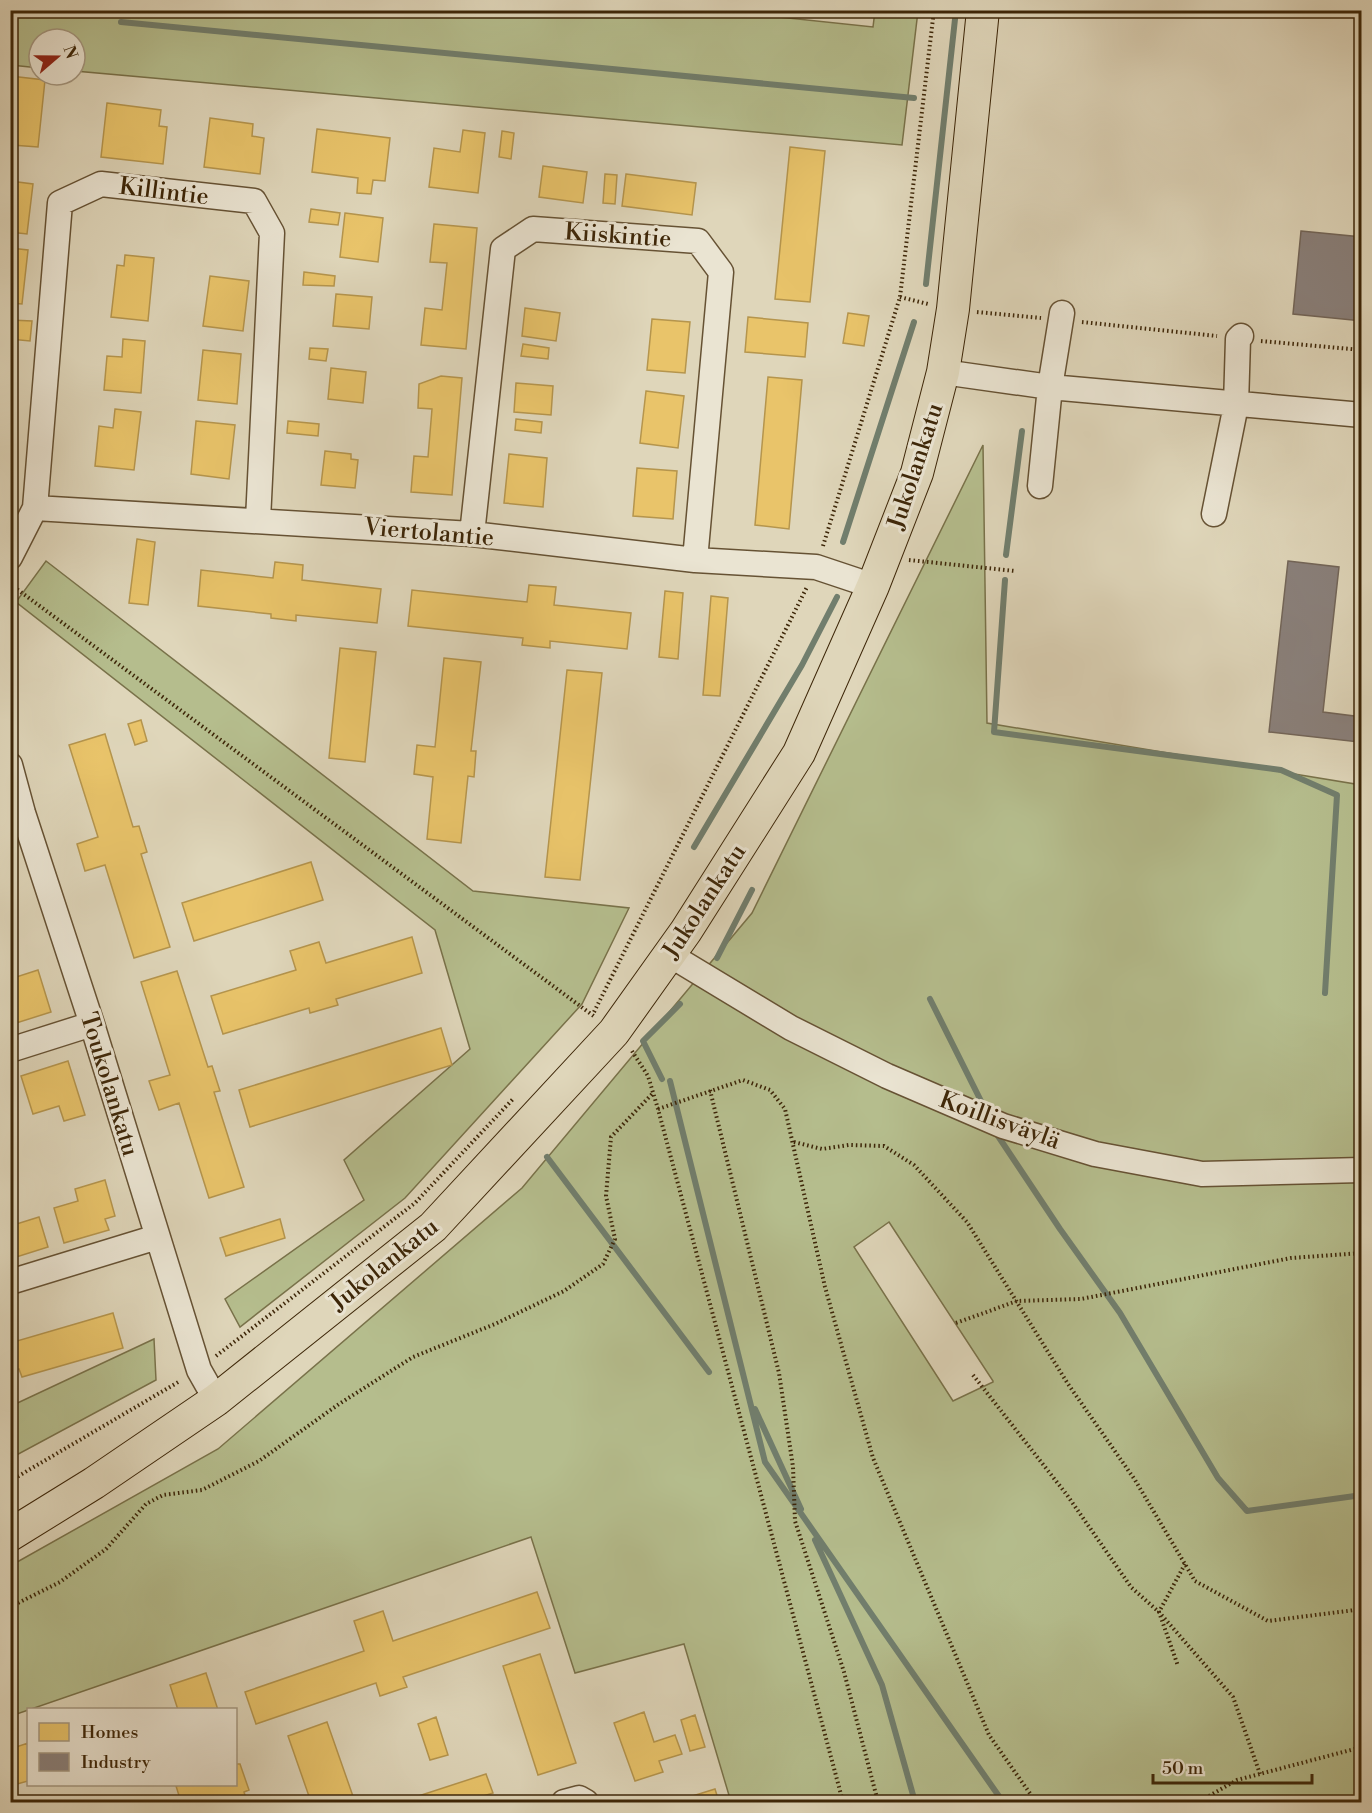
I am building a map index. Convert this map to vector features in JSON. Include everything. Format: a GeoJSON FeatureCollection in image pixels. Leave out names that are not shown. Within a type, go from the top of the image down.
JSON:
{"type":"FeatureCollection","features":[{"type":"Feature","properties":{"kind":"main road","name":"Jukolankatu"},"geometry":{"type":"LineString","coordinates":[[10,1535],[94,1483],[216,1400],[433,1227],[603,1024],[670,955],[800,753],[873,586],[917,473],[943,372],[953,309],[983,10]]}},
{"type":"Feature","properties":{"kind":"street","name":"Killintie"},"geometry":{"type":"LineString","coordinates":[[35,508],[60,203],[101,184],[254,201],[272,233],[258,520]]}},
{"type":"Feature","properties":{"kind":"street","name":"Kiiskintie"},"geometry":{"type":"LineString","coordinates":[[471,534],[502,249],[533,229],[698,241],[721,272],[695,560]]}},
{"type":"Feature","properties":{"kind":"street"},"geometry":{"type":"LineString","coordinates":[[1040,486],[1050,387],[1061,316]]}},
{"type":"Feature","properties":{"kind":"street"},"geometry":{"type":"LineString","coordinates":[[1214,514],[1236,405],[1239,337]]}},
{"type":"Feature","properties":{"kind":"street"},"geometry":{"type":"LineString","coordinates":[[943,372],[1050,387],[1362,415]]}},
{"type":"Feature","properties":{"kind":"street","name":"Viertolantie"},"geometry":{"type":"LineString","coordinates":[[35,508],[471,534],[695,560],[816,567],[873,586]]}},
{"type":"Feature","properties":{"kind":"street"},"geometry":{"type":"LineString","coordinates":[[10,557],[35,508]]}},
{"type":"Feature","properties":{"kind":"street","name":"Toukolankatu"},"geometry":{"type":"LineString","coordinates":[[10,765],[17,815],[92,1024],[199,1370],[216,1400]]}},
{"type":"Feature","properties":{"kind":"street","name":"Koillisväylä"},"geometry":{"type":"LineString","coordinates":[[670,955],[791,1028],[886,1076],[1004,1126],[1095,1154],[1202,1174],[1362,1170]]}},
{"type":"Feature","properties":{"kind":"street"},"geometry":{"type":"LineString","coordinates":[[10,1050],[92,1024]]}},
{"type":"Feature","properties":{"kind":"street"},"geometry":{"type":"LineString","coordinates":[[10,1282],[157,1237]]}},
{"type":"Feature","properties":{"kind":"street"},"geometry":{"type":"LineString","coordinates":[[564,1803],[579,1798],[586,1803]]}},
{"type":"Feature","properties":{"kind":"path"},"geometry":{"type":"LineString","coordinates":[[603,1024],[816,567],[900,297],[934,10]]}},
{"type":"Feature","properties":{"kind":"path"},"geometry":{"type":"LineString","coordinates":[[900,297],[953,309],[1061,316],[1362,350]]}},
{"type":"Feature","properties":{"kind":"path"},"geometry":{"type":"LineString","coordinates":[[884,557],[1015,571]]}},
{"type":"Feature","properties":{"kind":"path"},"geometry":{"type":"LineString","coordinates":[[10,584],[603,1024],[637,1056],[658,1109],[843,1803]]}},
{"type":"Feature","properties":{"kind":"path"},"geometry":{"type":"LineString","coordinates":[[584,1023],[603,1024]]}},
{"type":"Feature","properties":{"kind":"path"},"geometry":{"type":"LineString","coordinates":[[658,1109],[743,1080],[770,1090],[785,1109],[825,1287],[873,1458],[989,1735],[1036,1803]]}},
{"type":"Feature","properties":{"kind":"path"},"geometry":{"type":"LineString","coordinates":[[710,1090],[779,1373],[793,1467],[795,1521],[844,1672],[878,1803]]}},
{"type":"Feature","properties":{"kind":"path"},"geometry":{"type":"LineString","coordinates":[[10,1481],[199,1370],[415,1203],[520,1091]]}},
{"type":"Feature","properties":{"kind":"path"},"geometry":{"type":"LineString","coordinates":[[10,1607],[60,1582],[105,1549],[146,1504],[163,1495],[202,1490],[259,1461],[339,1404],[413,1356],[525,1310],[564,1291],[603,1264],[615,1239],[606,1196],[611,1137],[653,1093]]}},
{"type":"Feature","properties":{"kind":"path"},"geometry":{"type":"LineString","coordinates":[[794,1142],[822,1149],[849,1145],[884,1146],[914,1165],[967,1222],[1068,1384],[1135,1480],[1195,1581],[1268,1622],[1355,1610],[1362,1605]]}},
{"type":"Feature","properties":{"kind":"path"},"geometry":{"type":"LineString","coordinates":[[956,1323],[1017,1300],[1081,1299],[1291,1258],[1362,1253]]}},
{"type":"Feature","properties":{"kind":"path"},"geometry":{"type":"LineString","coordinates":[[973,1375],[1067,1495],[1131,1587],[1160,1612],[1233,1697],[1260,1774]]}},
{"type":"Feature","properties":{"kind":"path"},"geometry":{"type":"LineString","coordinates":[[1178,1666],[1160,1612],[1185,1564]]}},
{"type":"Feature","properties":{"kind":"path"},"geometry":{"type":"LineString","coordinates":[[1203,1803],[1204,1799],[1237,1780],[1362,1747]]}},
{"type":"Feature","properties":{"kind":"green space"},"geometry":{"type":"Polygon","coordinates":[[[712,10],[873,27],[875,11],[918,11],[902,145],[87,72],[87,27],[27,27],[27,67],[11,65],[11,11],[712,10]]]}},
{"type":"Feature","properties":{"kind":"green space"},"geometry":{"type":"Polygon","coordinates":[[[983,445],[987,723],[1361,785],[1361,1802],[731,1802],[684,1644],[575,1673],[531,1537],[34,1708],[27,1708],[27,1710],[11,1716],[10,1566],[218,1449],[522,1188],[752,913],[983,445]],[[889,1222],[854,1247],[953,1401],[993,1382],[889,1222]]]}},
{"type":"Feature","properties":{"kind":"green space"},"geometry":{"type":"Polygon","coordinates":[[[46,561],[473,891],[629,908],[582,1004],[405,1198],[240,1327],[225,1299],[364,1200],[344,1160],[470,1049],[435,930],[16,602],[46,561]]]}},
{"type":"Feature","properties":{"kind":"green space"},"geometry":{"type":"Polygon","coordinates":[[[154,1339],[156,1380],[11,1458],[11,1406],[154,1339]]]}},
{"type":"Feature","properties":{"kind":"building: Homes"},"geometry":{"type":"Polygon","coordinates":[[[10,76],[27,78],[27,87],[44,87],[38,147],[12,145],[15,112],[10,112],[10,76]]]}},
{"type":"Feature","properties":{"kind":"building: Homes"},"geometry":{"type":"Polygon","coordinates":[[[107,103],[161,110],[159,126],[167,127],[163,164],[101,157],[107,103]]]}},
{"type":"Feature","properties":{"kind":"building: Homes"},"geometry":{"type":"Polygon","coordinates":[[[210,118],[253,124],[252,136],[264,138],[260,174],[204,167],[210,118]]]}},
{"type":"Feature","properties":{"kind":"building: Homes"},"geometry":{"type":"Polygon","coordinates":[[[317,129],[390,138],[385,181],[373,180],[371,194],[357,193],[358,178],[312,172],[317,129]]]}},
{"type":"Feature","properties":{"kind":"building: Homes"},"geometry":{"type":"Polygon","coordinates":[[[463,130],[485,133],[478,193],[429,187],[434,148],[460,152],[463,130]]]}},
{"type":"Feature","properties":{"kind":"building: Homes"},"geometry":{"type":"Polygon","coordinates":[[[502,131],[514,133],[511,159],[499,157],[502,131]]]}},
{"type":"Feature","properties":{"kind":"building: Homes"},"geometry":{"type":"Polygon","coordinates":[[[790,147],[825,151],[810,302],[775,299],[790,147]]]}},
{"type":"Feature","properties":{"kind":"building: Homes"},"geometry":{"type":"Polygon","coordinates":[[[543,166],[587,172],[583,203],[539,197],[543,166]]]}},
{"type":"Feature","properties":{"kind":"building: Homes"},"geometry":{"type":"Polygon","coordinates":[[[605,174],[617,175],[615,204],[603,203],[605,174]]]}},
{"type":"Feature","properties":{"kind":"building: Homes"},"geometry":{"type":"Polygon","coordinates":[[[626,174],[696,183],[692,215],[622,206],[626,174]]]}},
{"type":"Feature","properties":{"kind":"building: Homes"},"geometry":{"type":"Polygon","coordinates":[[[10,181],[33,184],[27,234],[10,232],[10,181]]]}},
{"type":"Feature","properties":{"kind":"building: Homes"},"geometry":{"type":"Polygon","coordinates":[[[311,209],[340,213],[338,225],[309,222],[311,209]]]}},
{"type":"Feature","properties":{"kind":"building: Homes"},"geometry":{"type":"Polygon","coordinates":[[[345,213],[383,218],[378,262],[340,257],[345,213]]]}},
{"type":"Feature","properties":{"kind":"building: Homes"},"geometry":{"type":"Polygon","coordinates":[[[434,224],[477,228],[466,349],[421,345],[425,308],[442,310],[447,263],[430,262],[434,224]]]}},
{"type":"Feature","properties":{"kind":"building: Homes"},"geometry":{"type":"Polygon","coordinates":[[[10,248],[28,250],[22,304],[10,303],[10,248]]]}},
{"type":"Feature","properties":{"kind":"building: Homes"},"geometry":{"type":"Polygon","coordinates":[[[125,255],[154,258],[148,321],[111,317],[117,265],[124,266],[125,255]]]}},
{"type":"Feature","properties":{"kind":"building: Homes"},"geometry":{"type":"Polygon","coordinates":[[[304,272],[335,276],[334,286],[303,285],[304,272]]]}},
{"type":"Feature","properties":{"kind":"building: Homes"},"geometry":{"type":"Polygon","coordinates":[[[210,276],[249,281],[243,331],[203,326],[210,276]]]}},
{"type":"Feature","properties":{"kind":"building: Homes"},"geometry":{"type":"Polygon","coordinates":[[[336,294],[372,297],[369,329],[333,326],[336,294]]]}},
{"type":"Feature","properties":{"kind":"building: Homes"},"geometry":{"type":"Polygon","coordinates":[[[525,308],[560,313],[556,341],[522,336],[525,308]]]}},
{"type":"Feature","properties":{"kind":"building: Homes"},"geometry":{"type":"Polygon","coordinates":[[[848,313],[869,316],[864,346],[843,343],[848,313]]]}},
{"type":"Feature","properties":{"kind":"building: Homes"},"geometry":{"type":"Polygon","coordinates":[[[748,317],[808,323],[805,357],[745,352],[748,317]]]}},
{"type":"Feature","properties":{"kind":"building: Homes"},"geometry":{"type":"Polygon","coordinates":[[[652,319],[690,322],[685,373],[647,370],[652,319]]]}},
{"type":"Feature","properties":{"kind":"building: Homes"},"geometry":{"type":"Polygon","coordinates":[[[10,320],[32,321],[30,341],[10,339],[10,320]]]}},
{"type":"Feature","properties":{"kind":"building: Homes"},"geometry":{"type":"Polygon","coordinates":[[[123,339],[145,341],[141,393],[104,390],[107,356],[122,357],[123,339]]]}},
{"type":"Feature","properties":{"kind":"building: Homes"},"geometry":{"type":"Polygon","coordinates":[[[523,344],[549,348],[548,359],[521,356],[523,344]]]}},
{"type":"Feature","properties":{"kind":"building: Homes"},"geometry":{"type":"Polygon","coordinates":[[[310,348],[328,349],[326,361],[309,359],[310,348]]]}},
{"type":"Feature","properties":{"kind":"building: Homes"},"geometry":{"type":"Polygon","coordinates":[[[203,350],[241,354],[237,404],[198,400],[203,350]]]}},
{"type":"Feature","properties":{"kind":"building: Homes"},"geometry":{"type":"Polygon","coordinates":[[[331,368],[366,372],[363,403],[328,399],[331,368]]]}},
{"type":"Feature","properties":{"kind":"building: Homes"},"geometry":{"type":"Polygon","coordinates":[[[441,376],[462,378],[452,495],[411,492],[414,456],[428,457],[432,409],[418,408],[419,384],[441,376]]]}},
{"type":"Feature","properties":{"kind":"building: Homes"},"geometry":{"type":"Polygon","coordinates":[[[768,377],[802,380],[789,529],[755,525],[768,377]]]}},
{"type":"Feature","properties":{"kind":"building: Homes"},"geometry":{"type":"Polygon","coordinates":[[[516,383],[553,386],[551,415],[514,412],[516,383]]]}},
{"type":"Feature","properties":{"kind":"building: Homes"},"geometry":{"type":"Polygon","coordinates":[[[646,391],[684,396],[678,448],[640,443],[646,391]]]}},
{"type":"Feature","properties":{"kind":"building: Homes"},"geometry":{"type":"Polygon","coordinates":[[[115,409],[141,412],[134,470],[95,466],[99,426],[113,428],[115,409]]]}},
{"type":"Feature","properties":{"kind":"building: Homes"},"geometry":{"type":"Polygon","coordinates":[[[516,419],[542,422],[541,433],[515,430],[516,419]]]}},
{"type":"Feature","properties":{"kind":"building: Homes"},"geometry":{"type":"Polygon","coordinates":[[[196,421],[235,425],[229,479],[191,474],[196,421]]]}},
{"type":"Feature","properties":{"kind":"building: Homes"},"geometry":{"type":"Polygon","coordinates":[[[288,421],[319,424],[318,436],[287,433],[288,421]]]}},
{"type":"Feature","properties":{"kind":"building: Homes"},"geometry":{"type":"Polygon","coordinates":[[[325,451],[351,454],[351,459],[358,460],[355,488],[321,485],[325,451]]]}},
{"type":"Feature","properties":{"kind":"building: Homes"},"geometry":{"type":"Polygon","coordinates":[[[509,454],[547,458],[543,507],[504,503],[509,454]]]}},
{"type":"Feature","properties":{"kind":"building: Homes"},"geometry":{"type":"Polygon","coordinates":[[[637,468],[677,471],[673,519],[633,516],[637,468]]]}},
{"type":"Feature","properties":{"kind":"building: Homes"},"geometry":{"type":"Polygon","coordinates":[[[137,539],[155,542],[148,605],[129,603],[137,539]]]}},
{"type":"Feature","properties":{"kind":"building: Homes"},"geometry":{"type":"Polygon","coordinates":[[[275,562],[303,565],[302,580],[381,589],[377,623],[296,615],[296,621],[271,618],[271,614],[198,606],[201,570],[273,578],[275,562]]]}},
{"type":"Feature","properties":{"kind":"building: Homes"},"geometry":{"type":"Polygon","coordinates":[[[529,585],[556,587],[554,605],[631,613],[627,649],[550,641],[550,648],[522,645],[523,638],[408,626],[412,590],[527,602],[529,585]]]}},
{"type":"Feature","properties":{"kind":"building: Homes"},"geometry":{"type":"Polygon","coordinates":[[[665,591],[683,593],[678,659],[659,657],[665,591]]]}},
{"type":"Feature","properties":{"kind":"building: Homes"},"geometry":{"type":"Polygon","coordinates":[[[711,596],[728,598],[720,696],[703,695],[711,596]]]}},
{"type":"Feature","properties":{"kind":"building: Homes"},"geometry":{"type":"Polygon","coordinates":[[[340,648],[376,652],[365,762],[329,758],[340,648]]]}},
{"type":"Feature","properties":{"kind":"building: Homes"},"geometry":{"type":"Polygon","coordinates":[[[444,658],[481,662],[471,751],[476,751],[474,777],[468,776],[461,843],[427,839],[433,777],[414,774],[417,745],[435,747],[444,658]]]}},
{"type":"Feature","properties":{"kind":"building: Homes"},"geometry":{"type":"Polygon","coordinates":[[[567,670],[602,673],[580,880],[545,877],[567,670]]]}},
{"type":"Feature","properties":{"kind":"building: Homes"},"geometry":{"type":"Polygon","coordinates":[[[141,720],[147,741],[135,745],[128,724],[141,720]]]}},
{"type":"Feature","properties":{"kind":"building: Homes"},"geometry":{"type":"Polygon","coordinates":[[[105,734],[133,827],[139,826],[147,852],[141,854],[170,947],[134,958],[105,865],[85,871],[77,844],[98,837],[69,745],[105,734]]]}},
{"type":"Feature","properties":{"kind":"building: Homes"},"geometry":{"type":"Polygon","coordinates":[[[311,862],[323,900],[194,941],[182,903],[311,862]]]}},
{"type":"Feature","properties":{"kind":"building: Homes"},"geometry":{"type":"Polygon","coordinates":[[[10,877],[15,892],[10,893],[10,877]]]}},
{"type":"Feature","properties":{"kind":"building: Homes"},"geometry":{"type":"Polygon","coordinates":[[[412,937],[422,973],[336,999],[338,1005],[310,1013],[309,1008],[223,1034],[211,996],[296,970],[290,951],[319,942],[326,963],[412,937]]]}},
{"type":"Feature","properties":{"kind":"building: Homes"},"geometry":{"type":"Polygon","coordinates":[[[38,970],[51,1012],[10,1025],[10,979],[38,970]]]}},
{"type":"Feature","properties":{"kind":"building: Homes"},"geometry":{"type":"Polygon","coordinates":[[[177,971],[208,1067],[212,1066],[220,1091],[214,1092],[244,1187],[209,1198],[179,1103],[159,1110],[149,1081],[170,1075],[141,982],[177,971]]]}},
{"type":"Feature","properties":{"kind":"building: Homes"},"geometry":{"type":"Polygon","coordinates":[[[441,1028],[452,1065],[250,1127],[239,1090],[441,1028]]]}},
{"type":"Feature","properties":{"kind":"building: Homes"},"geometry":{"type":"Polygon","coordinates":[[[68,1061],[85,1115],[64,1121],[59,1106],[33,1114],[21,1076],[68,1061]]]}},
{"type":"Feature","properties":{"kind":"building: Homes"},"geometry":{"type":"Polygon","coordinates":[[[105,1180],[115,1216],[105,1219],[109,1230],[64,1243],[54,1208],[78,1201],[75,1189],[105,1180]]]}},
{"type":"Feature","properties":{"kind":"building: Homes"},"geometry":{"type":"Polygon","coordinates":[[[39,1217],[48,1247],[10,1259],[10,1226],[39,1217]]]}},
{"type":"Feature","properties":{"kind":"building: Homes"},"geometry":{"type":"Polygon","coordinates":[[[280,1219],[285,1238],[226,1256],[220,1238],[280,1219]]]}},
{"type":"Feature","properties":{"kind":"building: Homes"},"geometry":{"type":"Polygon","coordinates":[[[113,1313],[123,1348],[22,1377],[19,1369],[10,1372],[10,1343],[113,1313]]]}},
{"type":"Feature","properties":{"kind":"building: Homes"},"geometry":{"type":"Polygon","coordinates":[[[537,1592],[550,1628],[403,1677],[407,1687],[380,1696],[376,1683],[256,1724],[245,1692],[364,1651],[354,1621],[383,1611],[393,1641],[537,1592]]]}},
{"type":"Feature","properties":{"kind":"building: Homes"},"geometry":{"type":"Polygon","coordinates":[[[540,1654],[576,1763],[538,1775],[503,1666],[540,1654]]]}},
{"type":"Feature","properties":{"kind":"building: Homes"},"geometry":{"type":"Polygon","coordinates":[[[206,1673],[217,1708],[177,1708],[170,1685],[206,1673]]]}},
{"type":"Feature","properties":{"kind":"building: Homes"},"geometry":{"type":"Polygon","coordinates":[[[644,1712],[654,1742],[675,1735],[682,1754],[659,1761],[663,1772],[635,1781],[614,1723],[644,1712]]]}},
{"type":"Feature","properties":{"kind":"building: Homes"},"geometry":{"type":"Polygon","coordinates":[[[695,1715],[705,1747],[690,1751],[681,1720],[695,1715]]]}},
{"type":"Feature","properties":{"kind":"building: Homes"},"geometry":{"type":"Polygon","coordinates":[[[436,1717],[448,1755],[430,1760],[418,1724],[436,1717]]]}},
{"type":"Feature","properties":{"kind":"building: Homes"},"geometry":{"type":"Polygon","coordinates":[[[327,1722],[355,1802],[311,1802],[288,1736],[327,1722]]]}},
{"type":"Feature","properties":{"kind":"building: Homes"},"geometry":{"type":"Polygon","coordinates":[[[27,1743],[27,1781],[10,1786],[10,1749],[27,1743]]]}},
{"type":"Feature","properties":{"kind":"building: Homes"},"geometry":{"type":"Polygon","coordinates":[[[237,1764],[240,1764],[249,1790],[244,1792],[247,1802],[181,1802],[176,1786],[237,1786],[237,1764]]]}},
{"type":"Feature","properties":{"kind":"building: Homes"},"geometry":{"type":"Polygon","coordinates":[[[486,1774],[493,1793],[464,1802],[400,1802],[486,1774]]]}},
{"type":"Feature","properties":{"kind":"building: Homes"},"geometry":{"type":"Polygon","coordinates":[[[715,1789],[719,1802],[687,1802],[686,1798],[715,1789]]]}},
{"type":"Feature","properties":{"kind":"building: Industry"},"geometry":{"type":"Polygon","coordinates":[[[1301,231],[1362,237],[1362,321],[1293,314],[1301,231]]]}},
{"type":"Feature","properties":{"kind":"building: Industry"},"geometry":{"type":"Polygon","coordinates":[[[1288,561],[1339,567],[1323,712],[1362,717],[1359,742],[1269,732],[1288,561]]]}},
{"type":"Feature","properties":{"kind":"waterway"},"geometry":{"type":"LineString","coordinates":[[926,284],[956,10]]}},
{"type":"Feature","properties":{"kind":"waterway"},"geometry":{"type":"LineString","coordinates":[[121,22],[914,98]]}},
{"type":"Feature","properties":{"kind":"waterway"},"geometry":{"type":"LineString","coordinates":[[843,542],[914,322]]}},
{"type":"Feature","properties":{"kind":"waterway"},"geometry":{"type":"LineString","coordinates":[[1006,555],[1022,431]]}},
{"type":"Feature","properties":{"kind":"waterway"},"geometry":{"type":"LineString","coordinates":[[1005,580],[994,732],[1281,770],[1337,795],[1325,993]]}},
{"type":"Feature","properties":{"kind":"waterway"},"geometry":{"type":"LineString","coordinates":[[694,847],[802,665],[837,597]]}},
{"type":"Feature","properties":{"kind":"waterway"},"geometry":{"type":"LineString","coordinates":[[717,958],[752,890]]}},
{"type":"Feature","properties":{"kind":"waterway"},"geometry":{"type":"LineString","coordinates":[[930,999],[983,1105]]}},
{"type":"Feature","properties":{"kind":"waterway"},"geometry":{"type":"LineString","coordinates":[[662,1079],[643,1041],[680,1004]]}},
{"type":"Feature","properties":{"kind":"waterway"},"geometry":{"type":"LineString","coordinates":[[670,1081],[765,1462],[1003,1802]]}},
{"type":"Feature","properties":{"kind":"waterway"},"geometry":{"type":"LineString","coordinates":[[998,1136],[1120,1313],[1218,1478],[1247,1511],[1362,1495]]}},
{"type":"Feature","properties":{"kind":"waterway"},"geometry":{"type":"LineString","coordinates":[[547,1157],[709,1372]]}},
{"type":"Feature","properties":{"kind":"waterway"},"geometry":{"type":"LineString","coordinates":[[755,1409],[801,1509]]}},
{"type":"Feature","properties":{"kind":"waterway"},"geometry":{"type":"LineString","coordinates":[[815,1540],[882,1685],[915,1802]]}}]}
